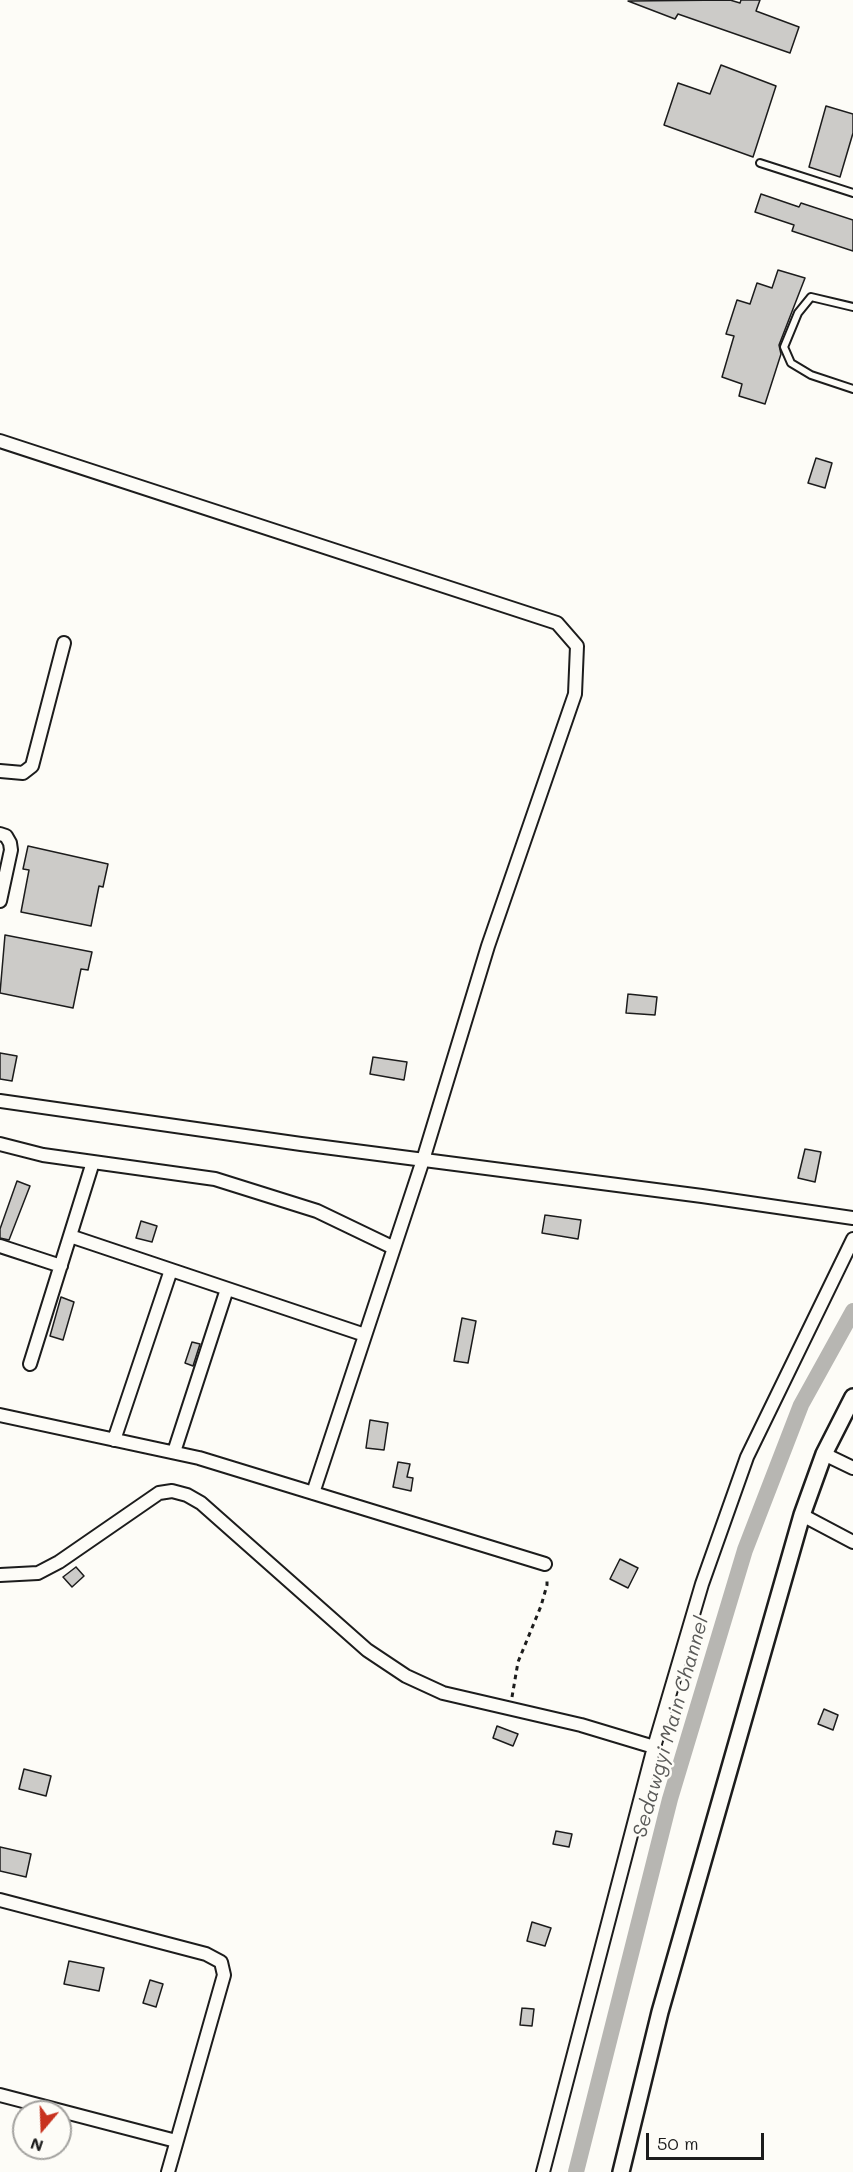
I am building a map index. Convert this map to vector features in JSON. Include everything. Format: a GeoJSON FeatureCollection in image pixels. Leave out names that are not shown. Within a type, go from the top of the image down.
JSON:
{"type":"FeatureCollection","features":[{"type":"Feature","properties":{"kind":"street"},"geometry":{"type":"LineString","coordinates":[[0,441],[557,623],[577,646],[575,694],[488,946],[423,1160],[313,1493]]}},
{"type":"Feature","properties":{"kind":"street"},"geometry":{"type":"LineString","coordinates":[[0,771],[23,773],[32,766],[64,643]]}},
{"type":"Feature","properties":{"kind":"street"},"geometry":{"type":"LineString","coordinates":[[0,834],[6,836],[10,843],[10,850],[0,900]]}},
{"type":"Feature","properties":{"kind":"street"},"geometry":{"type":"LineString","coordinates":[[0,1101],[853,1218]]}},
{"type":"Feature","properties":{"kind":"street"},"geometry":{"type":"LineString","coordinates":[[0,1144],[93,1162],[215,1179],[317,1211],[394,1248]]}},
{"type":"Feature","properties":{"kind":"street"},"geometry":{"type":"LineString","coordinates":[[30,1364],[93,1162]]}},
{"type":"Feature","properties":{"kind":"street"},"geometry":{"type":"LineString","coordinates":[[70,1236],[365,1335]]}},
{"type":"Feature","properties":{"kind":"street"},"geometry":{"type":"LineString","coordinates":[[543,2172],[654,1747],[702,1584],[747,1457],[853,1239]]}},
{"type":"Feature","properties":{"kind":"street"},"geometry":{"type":"LineString","coordinates":[[0,1246],[61,1266]]}},
{"type":"Feature","properties":{"kind":"street"},"geometry":{"type":"LineString","coordinates":[[114,1440],[171,1270]]}},
{"type":"Feature","properties":{"kind":"street"},"geometry":{"type":"LineString","coordinates":[[174,1452],[227,1289]]}},
{"type":"Feature","properties":{"kind":"street"},"geometry":{"type":"LineString","coordinates":[[621,2172],[660,2012],[802,1515],[824,1454],[853,1397]]}},
{"type":"Feature","properties":{"kind":"street"},"geometry":{"type":"LineString","coordinates":[[0,1415],[174,1452],[546,1564]]}},
{"type":"Feature","properties":{"kind":"street"},"geometry":{"type":"LineString","coordinates":[[824,1454],[853,1468]]}},
{"type":"Feature","properties":{"kind":"street"},"geometry":{"type":"LineString","coordinates":[[0,1575],[38,1573],[59,1562],[159,1493],[172,1491],[187,1495],[201,1503],[367,1650],[406,1676],[443,1693],[510,1711],[581,1725],[654,1747]]}},
{"type":"Feature","properties":{"kind":"street"},"geometry":{"type":"LineString","coordinates":[[802,1515],[853,1542]]}},
{"type":"Feature","properties":{"kind":"street"},"geometry":{"type":"LineString","coordinates":[[0,1900],[206,1954],[221,1962],[224,1976],[168,2172]]}},
{"type":"Feature","properties":{"kind":"street"},"geometry":{"type":"LineString","coordinates":[[0,2095],[176,2141]]}},
{"type":"Feature","properties":{"kind":"lane"},"geometry":{"type":"LineString","coordinates":[[760,163],[853,193]]}},
{"type":"Feature","properties":{"kind":"lane"},"geometry":{"type":"LineString","coordinates":[[853,307],[812,297],[798,313],[784,347],[791,363],[811,375],[853,389]]}},
{"type":"Feature","properties":{"kind":"path"},"geometry":{"type":"LineString","coordinates":[[510,1711],[518,1662],[547,1586],[546,1564]]}},
{"type":"Feature","properties":{"kind":"building"},"geometry":{"type":"Polygon","coordinates":[[[730,0],[740,3],[741,0],[760,0],[756,11],[799,27],[790,53],[678,14],[675,19],[628,1],[730,0]]]}},
{"type":"Feature","properties":{"kind":"building"},"geometry":{"type":"Polygon","coordinates":[[[721,65],[776,86],[753,157],[664,125],[678,83],[710,94],[721,65]]]}},
{"type":"Feature","properties":{"kind":"building"},"geometry":{"type":"Polygon","coordinates":[[[826,106],[853,114],[853,133],[840,177],[809,167],[826,106]]]}},
{"type":"Feature","properties":{"kind":"building"},"geometry":{"type":"Polygon","coordinates":[[[761,194],[799,207],[801,203],[853,220],[853,251],[792,231],[794,225],[755,212],[761,194]]]}},
{"type":"Feature","properties":{"kind":"building"},"geometry":{"type":"Polygon","coordinates":[[[778,270],[805,278],[779,345],[781,354],[765,404],[739,396],[742,384],[722,377],[734,336],[726,334],[737,300],[750,304],[757,283],[772,288],[778,270]]]}},
{"type":"Feature","properties":{"kind":"building"},"geometry":{"type":"Polygon","coordinates":[[[816,458],[832,463],[825,488],[808,483],[816,458]]]}},
{"type":"Feature","properties":{"kind":"building"},"geometry":{"type":"Polygon","coordinates":[[[28,846],[108,864],[103,887],[99,886],[91,926],[21,912],[29,870],[23,869],[28,846]]]}},
{"type":"Feature","properties":{"kind":"building"},"geometry":{"type":"Polygon","coordinates":[[[5,935],[92,952],[88,970],[81,969],[73,1008],[0,993],[5,935]]]}},
{"type":"Feature","properties":{"kind":"building"},"geometry":{"type":"Polygon","coordinates":[[[628,994],[657,997],[655,1015],[626,1013],[628,994]]]}},
{"type":"Feature","properties":{"kind":"building"},"geometry":{"type":"Polygon","coordinates":[[[0,1053],[17,1056],[12,1081],[0,1079],[0,1053]]]}},
{"type":"Feature","properties":{"kind":"building"},"geometry":{"type":"Polygon","coordinates":[[[373,1057],[407,1062],[404,1080],[370,1074],[373,1057]]]}},
{"type":"Feature","properties":{"kind":"building"},"geometry":{"type":"Polygon","coordinates":[[[805,1149],[821,1152],[815,1182],[798,1178],[805,1149]]]}},
{"type":"Feature","properties":{"kind":"building"},"geometry":{"type":"Polygon","coordinates":[[[17,1181],[30,1186],[9,1240],[0,1238],[0,1229],[17,1181]]]}},
{"type":"Feature","properties":{"kind":"building"},"geometry":{"type":"Polygon","coordinates":[[[545,1215],[581,1220],[578,1239],[542,1233],[545,1215]]]}},
{"type":"Feature","properties":{"kind":"building"},"geometry":{"type":"Polygon","coordinates":[[[141,1221],[157,1226],[152,1242],[136,1238],[141,1221]]]}},
{"type":"Feature","properties":{"kind":"building"},"geometry":{"type":"Polygon","coordinates":[[[61,1297],[74,1302],[63,1340],[50,1336],[61,1297]]]}},
{"type":"Feature","properties":{"kind":"building"},"geometry":{"type":"Polygon","coordinates":[[[462,1318],[476,1321],[468,1363],[454,1361],[462,1318]]]}},
{"type":"Feature","properties":{"kind":"building"},"geometry":{"type":"Polygon","coordinates":[[[192,1342],[200,1344],[193,1366],[185,1363],[192,1342]]]}},
{"type":"Feature","properties":{"kind":"building"},"geometry":{"type":"Polygon","coordinates":[[[370,1420],[388,1423],[384,1450],[366,1448],[370,1420]]]}},
{"type":"Feature","properties":{"kind":"building"},"geometry":{"type":"Polygon","coordinates":[[[398,1462],[410,1464],[407,1477],[413,1478],[411,1491],[393,1487],[398,1462]]]}},
{"type":"Feature","properties":{"kind":"building"},"geometry":{"type":"Polygon","coordinates":[[[620,1559],[638,1568],[628,1588],[610,1579],[620,1559]]]}},
{"type":"Feature","properties":{"kind":"building"},"geometry":{"type":"Polygon","coordinates":[[[76,1567],[84,1576],[72,1587],[63,1577],[76,1567]]]}},
{"type":"Feature","properties":{"kind":"building"},"geometry":{"type":"Polygon","coordinates":[[[824,1709],[838,1715],[833,1730],[818,1724],[824,1709]]]}},
{"type":"Feature","properties":{"kind":"building"},"geometry":{"type":"Polygon","coordinates":[[[497,1726],[518,1734],[513,1746],[493,1738],[497,1726]]]}},
{"type":"Feature","properties":{"kind":"building"},"geometry":{"type":"Polygon","coordinates":[[[24,1769],[51,1776],[46,1796],[19,1789],[24,1769]]]}},
{"type":"Feature","properties":{"kind":"building"},"geometry":{"type":"Polygon","coordinates":[[[556,1831],[572,1834],[569,1847],[553,1844],[556,1831]]]}},
{"type":"Feature","properties":{"kind":"building"},"geometry":{"type":"Polygon","coordinates":[[[0,1847],[31,1854],[26,1877],[0,1871],[0,1847]]]}},
{"type":"Feature","properties":{"kind":"building"},"geometry":{"type":"Polygon","coordinates":[[[532,1922],[551,1928],[545,1946],[527,1941],[532,1922]]]}},
{"type":"Feature","properties":{"kind":"building"},"geometry":{"type":"Polygon","coordinates":[[[69,1961],[104,1968],[99,1991],[64,1984],[69,1961]]]}},
{"type":"Feature","properties":{"kind":"building"},"geometry":{"type":"Polygon","coordinates":[[[150,1980],[163,1984],[156,2007],[143,2003],[150,1980]]]}},
{"type":"Feature","properties":{"kind":"building"},"geometry":{"type":"Polygon","coordinates":[[[522,2008],[534,2009],[532,2026],[520,2025],[522,2008]]]}},
{"type":"Feature","properties":{"kind":"waterway","name":"Sedawgyi Main Channel"},"geometry":{"type":"LineString","coordinates":[[576,2172],[670,1799],[745,1550],[801,1405],[853,1311]]}}]}
